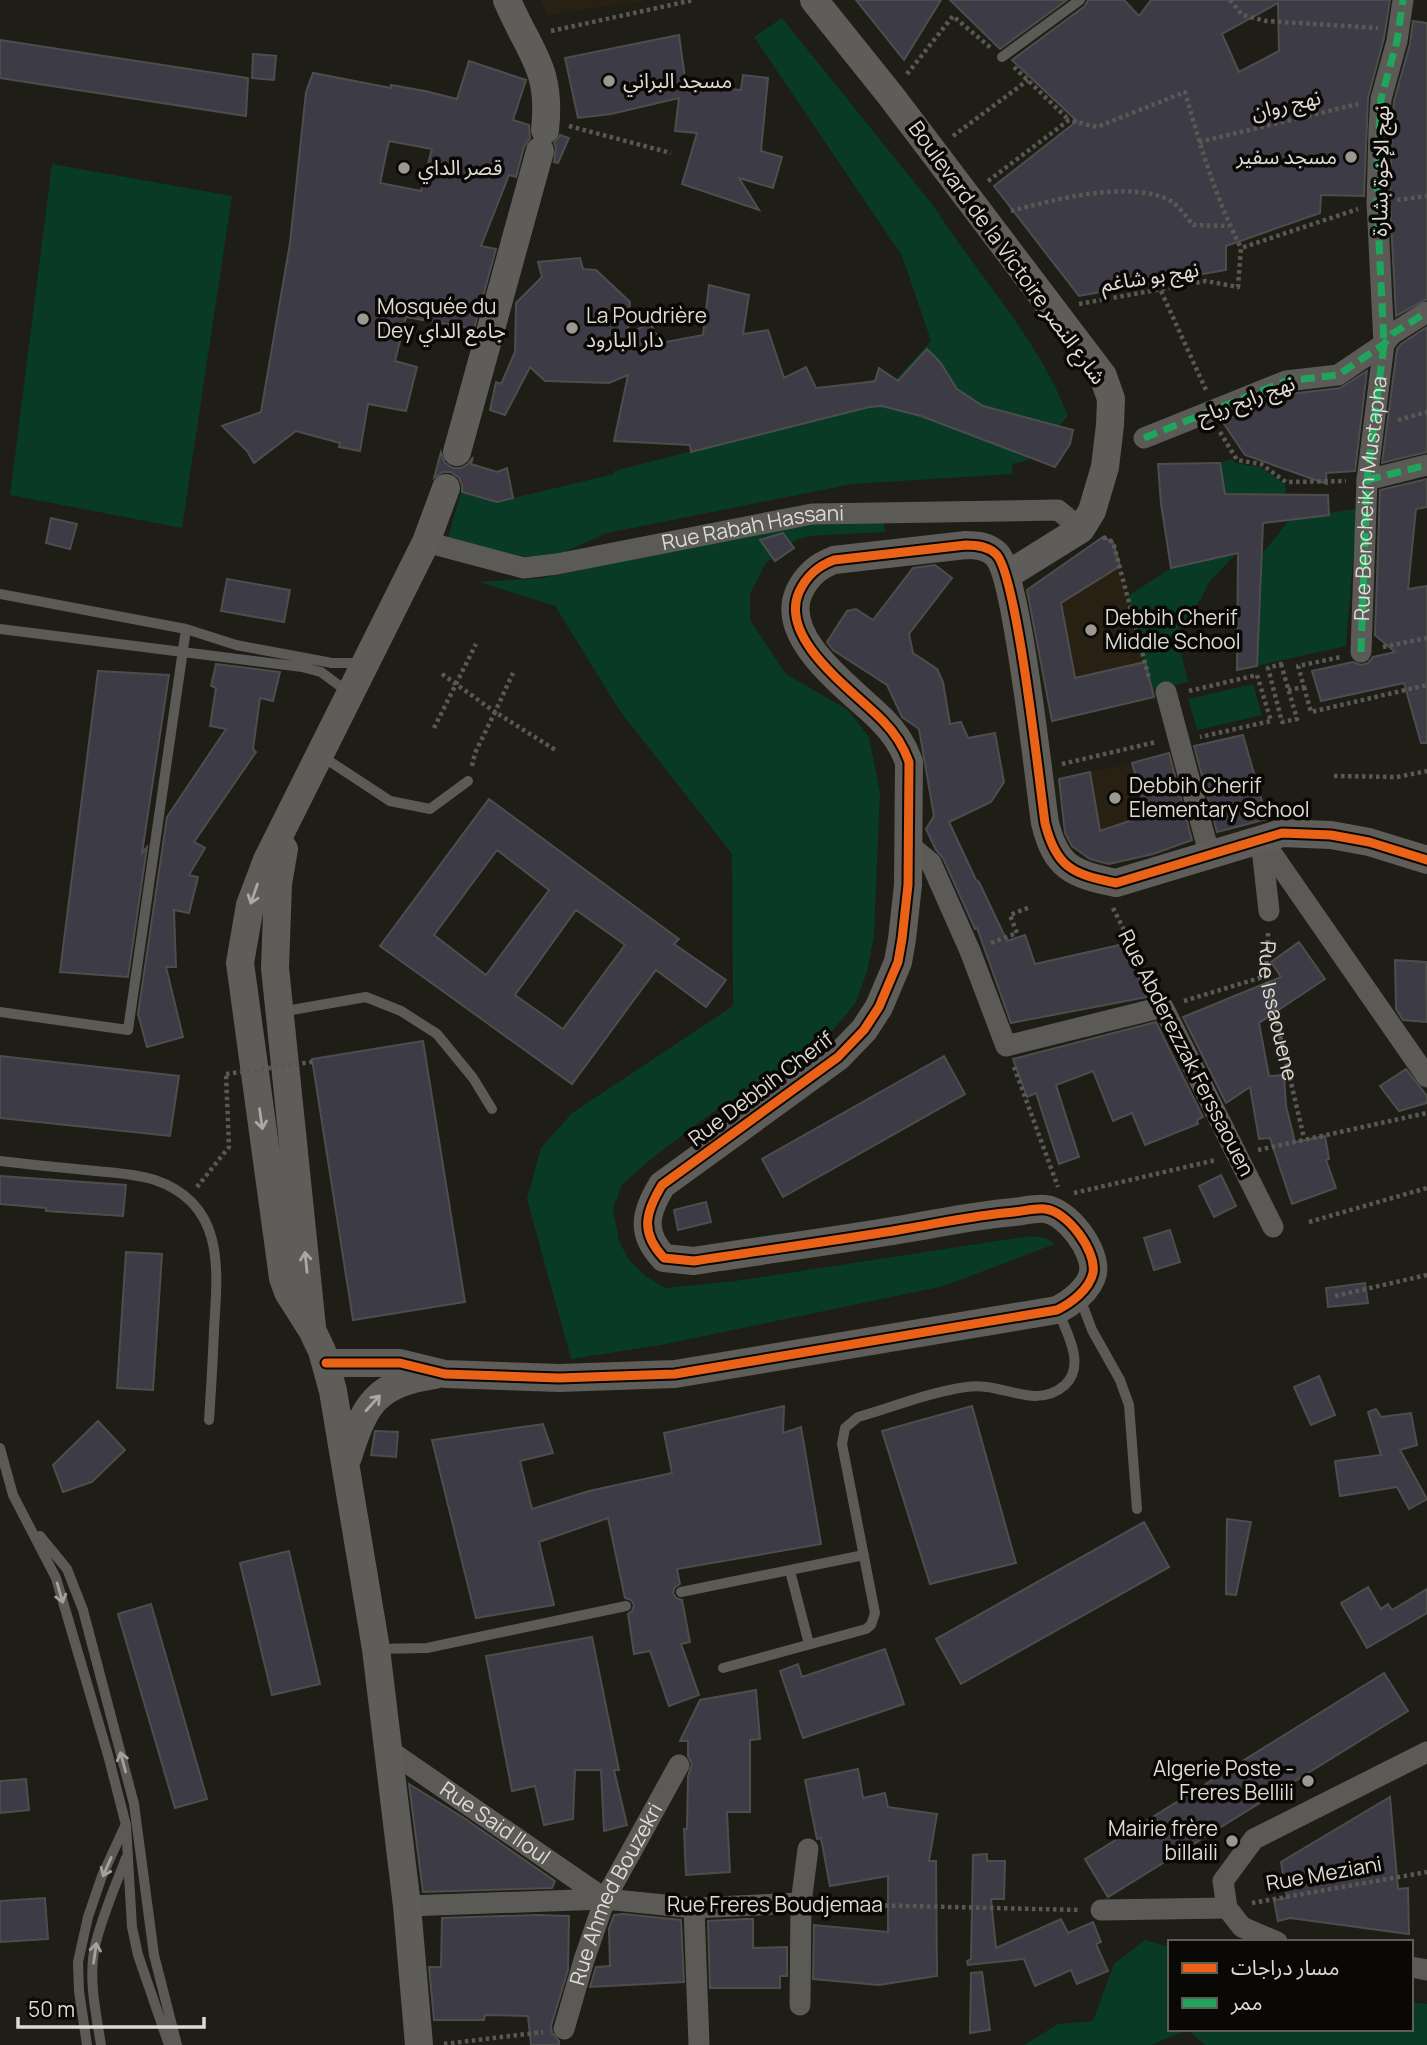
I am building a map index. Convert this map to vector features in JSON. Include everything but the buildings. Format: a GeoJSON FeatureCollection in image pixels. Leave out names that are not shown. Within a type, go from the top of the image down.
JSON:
{"type":"FeatureCollection","features":[{"type":"Feature","properties":{"kind":"street"},"geometry":{"type":"LineString","coordinates":[[457,452],[550,135],[546,86],[507,0]]}},
{"type":"Feature","properties":{"kind":"street","name":"Boulevard de la Victoire شارع النصر"},"geometry":{"type":"LineString","coordinates":[[814,0],[891,96],[1103,376],[1111,399],[1105,467],[1092,511],[1081,530]]}},
{"type":"Feature","properties":{"kind":"street","name":"نهج الإخوة بشارة"},"geometry":{"type":"LineString","coordinates":[[1384,344],[1377,202],[1381,99],[1399,29],[1403,0]]}},
{"type":"Feature","properties":{"kind":"street","name":"نهج رابح رياح"},"geometry":{"type":"LineString","coordinates":[[1144,439],[1286,381],[1338,375],[1384,344],[1392,334],[1427,312]]}},
{"type":"Feature","properties":{"kind":"street","name":"Rue Bencheikh Mustapha"},"geometry":{"type":"LineString","coordinates":[[1361,652],[1367,480],[1384,344]]}},
{"type":"Feature","properties":{"kind":"street"},"geometry":{"type":"LineString","coordinates":[[1367,480],[1427,465]]}},
{"type":"Feature","properties":{"kind":"street"},"geometry":{"type":"LineString","coordinates":[[419,2045],[407,1906],[376,1649],[346,1464],[326,1363],[312,1330],[288,1292],[283,1278],[240,963],[250,905],[267,860],[426,542],[446,488]]}},
{"type":"Feature","properties":{"kind":"street","name":"Rue Rabah Hassani"},"geometry":{"type":"LineString","coordinates":[[426,542],[524,568],[557,564],[811,514],[1058,510],[1081,530]]}},
{"type":"Feature","properties":{"kind":"street"},"geometry":{"type":"LineString","coordinates":[[1007,575],[1081,530]]}},
{"type":"Feature","properties":{"kind":"street","name":"Rue Debbih Cherif"},"geometry":{"type":"LineString","coordinates":[[1068,1303],[1093,1273],[1089,1253],[1071,1224],[1047,1209],[986,1214],[694,1261],[664,1258],[653,1246],[647,1231],[653,1200],[662,1185],[838,1057],[872,1019],[898,962],[908,885],[910,770],[906,753],[885,723],[815,656],[805,640],[794,611],[796,599],[807,579],[821,565],[834,560],[976,545],[996,554],[1007,575],[1024,666],[1050,845],[1066,865],[1088,877],[1116,883],[1282,833],[1331,835],[1369,842],[1427,860]]}},
{"type":"Feature","properties":{"kind":"street"},"geometry":{"type":"LineString","coordinates":[[1159,691],[1177,736],[1209,853]]}},
{"type":"Feature","properties":{"kind":"street"},"geometry":{"type":"LineString","coordinates":[[292,810],[278,884],[275,968],[312,1330]]}},
{"type":"Feature","properties":{"kind":"street"},"geometry":{"type":"LineString","coordinates":[[1261,838],[1427,1077]]}},
{"type":"Feature","properties":{"kind":"street","name":"Rue Issaouene"},"geometry":{"type":"LineString","coordinates":[[1261,838],[1269,911]]}},
{"type":"Feature","properties":{"kind":"street"},"geometry":{"type":"LineString","coordinates":[[909,845],[931,863],[970,951],[1006,1046],[1163,1007]]}},
{"type":"Feature","properties":{"kind":"street","name":"Rue Abderezzak Ferssaouen"},"geometry":{"type":"LineString","coordinates":[[1163,1007],[1273,1227]]}},
{"type":"Feature","properties":{"kind":"street"},"geometry":{"type":"LineString","coordinates":[[346,1464],[359,1422],[372,1402],[388,1389],[409,1379],[445,1374],[559,1378],[675,1374],[1068,1303]]}},
{"type":"Feature","properties":{"kind":"street"},"geometry":{"type":"LineString","coordinates":[[326,1363],[400,1363],[445,1374]]}},
{"type":"Feature","properties":{"kind":"street","name":"Rue Said Iloul"},"geometry":{"type":"LineString","coordinates":[[387,1749],[604,1899]]}},
{"type":"Feature","properties":{"kind":"street"},"geometry":{"type":"LineString","coordinates":[[1272,1940],[1242,1927],[1227,1908],[1223,1881],[1254,1839],[1427,1752]]}},
{"type":"Feature","properties":{"kind":"street","name":"Rue Ahmed Bouzekri"},"geometry":{"type":"LineString","coordinates":[[564,2029],[604,1899],[679,1765]]}},
{"type":"Feature","properties":{"kind":"street"},"geometry":{"type":"LineString","coordinates":[[800,2005],[802,1903],[808,1849]]}},
{"type":"Feature","properties":{"kind":"street","name":"Rue Freres Boudjemaa"},"geometry":{"type":"LineString","coordinates":[[407,1906],[604,1899],[694,1908],[802,1903]]}},
{"type":"Feature","properties":{"kind":"street"},"geometry":{"type":"LineString","coordinates":[[694,1908],[699,2045]]}},
{"type":"Feature","properties":{"kind":"street"},"geometry":{"type":"LineString","coordinates":[[1101,1910],[1227,1908]]}},
{"type":"Feature","properties":{"kind":"lane"},"geometry":{"type":"LineString","coordinates":[[1002,57],[1080,0]]}},
{"type":"Feature","properties":{"kind":"lane"},"geometry":{"type":"LineString","coordinates":[[0,593],[186,629],[236,645],[332,663],[366,663]]}},
{"type":"Feature","properties":{"kind":"lane"},"geometry":{"type":"LineString","coordinates":[[0,629],[302,667],[321,672],[351,694]]}},
{"type":"Feature","properties":{"kind":"lane"},"geometry":{"type":"LineString","coordinates":[[0,1012],[128,1030],[186,629]]}},
{"type":"Feature","properties":{"kind":"lane"},"geometry":{"type":"LineString","coordinates":[[320,755],[390,801],[407,806],[430,809],[468,781]]}},
{"type":"Feature","properties":{"kind":"lane"},"geometry":{"type":"LineString","coordinates":[[280,1012],[366,998],[401,1011],[437,1034],[473,1078],[492,1110]]}},
{"type":"Feature","properties":{"kind":"lane"},"geometry":{"type":"LineString","coordinates":[[0,1161],[153,1179],[188,1198],[206,1223],[216,1262],[209,1420]]}},
{"type":"Feature","properties":{"kind":"lane"},"geometry":{"type":"LineString","coordinates":[[1068,1303],[1092,1330],[1120,1380],[1129,1405],[1137,1509]]}},
{"type":"Feature","properties":{"kind":"lane"},"geometry":{"type":"LineString","coordinates":[[723,1668],[866,1629],[871,1625],[875,1613],[842,1444],[845,1428],[858,1417],[968,1386],[990,1387],[1034,1396],[1058,1391],[1068,1382],[1074,1371],[1075,1358],[1068,1303]]}},
{"type":"Feature","properties":{"kind":"lane"},"geometry":{"type":"LineString","coordinates":[[0,1448],[19,1510],[56,1578],[108,1755],[126,1825],[132,1927],[138,1955],[169,2045]]}},
{"type":"Feature","properties":{"kind":"lane"},"geometry":{"type":"LineString","coordinates":[[19,1510],[67,1569],[75,1587],[134,1804],[154,1955],[177,2045]]}},
{"type":"Feature","properties":{"kind":"lane"},"geometry":{"type":"LineString","coordinates":[[681,1592],[864,1555]]}},
{"type":"Feature","properties":{"kind":"lane"},"geometry":{"type":"LineString","coordinates":[[790,1571],[809,1644]]}},
{"type":"Feature","properties":{"kind":"lane"},"geometry":{"type":"LineString","coordinates":[[376,1649],[427,1648],[626,1606]]}},
{"type":"Feature","properties":{"kind":"lane"},"geometry":{"type":"LineString","coordinates":[[87,2045],[79,1991],[78,1962],[88,1917],[102,1876],[134,1804]]}},
{"type":"Feature","properties":{"kind":"lane"},"geometry":{"type":"LineString","coordinates":[[101,2045],[93,1995],[95,1949],[104,1913],[139,1829]]}},
{"type":"Feature","properties":{"kind":"path"},"geometry":{"type":"LineString","coordinates":[[526,37],[694,0]]}},
{"type":"Feature","properties":{"kind":"path"},"geometry":{"type":"LineString","coordinates":[[1230,0],[1242,15],[1266,21],[1399,29]]}},
{"type":"Feature","properties":{"kind":"path"},"geometry":{"type":"LineString","coordinates":[[891,96],[953,16],[1028,80],[1069,120],[1097,127],[1185,92],[1199,142],[1229,226],[1241,248],[1377,202]]}},
{"type":"Feature","properties":{"kind":"path"},"geometry":{"type":"LineString","coordinates":[[933,152],[1028,80]]}},
{"type":"Feature","properties":{"kind":"path"},"geometry":{"type":"LineString","coordinates":[[975,207],[1069,120]]}},
{"type":"Feature","properties":{"kind":"path"},"geometry":{"type":"LineString","coordinates":[[550,135],[671,153]]}},
{"type":"Feature","properties":{"kind":"path"},"geometry":{"type":"LineString","coordinates":[[975,207],[1072,195],[1138,192],[1172,201],[1193,225],[1229,226]]}},
{"type":"Feature","properties":{"kind":"path"},"geometry":{"type":"LineString","coordinates":[[1161,291],[1212,411],[1237,460],[1261,464],[1286,482],[1367,480]]}},
{"type":"Feature","properties":{"kind":"path"},"geometry":{"type":"LineString","coordinates":[[1374,427],[1427,412]]}},
{"type":"Feature","properties":{"kind":"path"},"geometry":{"type":"LineString","coordinates":[[1113,542],[1159,691]]}},
{"type":"Feature","properties":{"kind":"path"},"geometry":{"type":"LineString","coordinates":[[1427,638],[1298,666],[1311,712],[1427,685]]}},
{"type":"Feature","properties":{"kind":"path"},"geometry":{"type":"LineString","coordinates":[[434,727],[476,644]]}},
{"type":"Feature","properties":{"kind":"path"},"geometry":{"type":"LineString","coordinates":[[1281,664],[1288,690],[1297,719],[1282,722],[1268,668],[1281,664]]}},
{"type":"Feature","properties":{"kind":"path"},"geometry":{"type":"LineString","coordinates":[[475,753],[513,673]]}},
{"type":"Feature","properties":{"kind":"path"},"geometry":{"type":"LineString","coordinates":[[442,674],[557,751]]}},
{"type":"Feature","properties":{"kind":"path"},"geometry":{"type":"LineString","coordinates":[[1196,689],[1257,675],[1271,721],[1211,734]]}},
{"type":"Feature","properties":{"kind":"path"},"geometry":{"type":"LineString","coordinates":[[1288,690],[1304,687]]}},
{"type":"Feature","properties":{"kind":"path"},"geometry":{"type":"LineString","coordinates":[[1263,696],[1275,693]]}},
{"type":"Feature","properties":{"kind":"path"},"geometry":{"type":"LineString","coordinates":[[1082,759],[1177,736]]}},
{"type":"Feature","properties":{"kind":"path"},"geometry":{"type":"LineString","coordinates":[[1335,776],[1397,777],[1427,771]]}},
{"type":"Feature","properties":{"kind":"path"},"geometry":{"type":"LineString","coordinates":[[970,951],[1017,933],[1010,915],[1030,907]]}},
{"type":"Feature","properties":{"kind":"path"},"geometry":{"type":"LineString","coordinates":[[1163,1007],[1266,976]]}},
{"type":"Feature","properties":{"kind":"path"},"geometry":{"type":"LineString","coordinates":[[1006,1046],[1062,1196]]}},
{"type":"Feature","properties":{"kind":"path"},"geometry":{"type":"LineString","coordinates":[[188,1198],[229,1147],[226,1073],[312,1062]]}},
{"type":"Feature","properties":{"kind":"path"},"geometry":{"type":"LineString","coordinates":[[1309,1222],[1427,1188]]}},
{"type":"Feature","properties":{"kind":"path"},"geometry":{"type":"LineString","coordinates":[[1335,1296],[1427,1275]]}},
{"type":"Feature","properties":{"kind":"path"},"geometry":{"type":"LineString","coordinates":[[433,2045],[564,2029]]}},
{"type":"Feature","properties":{"kind":"shaded area"},"geometry":{"type":"Polygon","coordinates":[[[540,0],[649,0],[548,15],[540,0]]]}},
{"type":"Feature","properties":{"kind":"shaded area"},"geometry":{"type":"Polygon","coordinates":[[[1103,537],[1113,542],[1154,697],[1052,721],[1026,591],[1103,537]]]}},
{"type":"Feature","properties":{"kind":"shaded area"},"geometry":{"type":"Polygon","coordinates":[[[1173,751],[1195,838],[1153,854],[1101,866],[1066,842],[1059,779],[1173,751]]]}},
{"type":"Feature","properties":{"kind":"green space"},"geometry":{"type":"Polygon","coordinates":[[[782,18],[935,208],[1041,360],[1068,416],[1028,460],[1012,464],[1012,474],[852,484],[607,533],[553,557],[529,557],[489,550],[448,537],[461,493],[497,502],[614,474],[614,471],[787,427],[887,389],[931,341],[902,256],[754,37],[782,18]]]}},
{"type":"Feature","properties":{"kind":"green space"},"geometry":{"type":"Polygon","coordinates":[[[52,164],[232,196],[182,528],[10,495],[52,164]]]}},
{"type":"Feature","properties":{"kind":"green space"},"geometry":{"type":"Polygon","coordinates":[[[1231,459],[1236,463],[1260,467],[1286,485],[1285,495],[1225,494],[1220,463],[1231,459]]]}},
{"type":"Feature","properties":{"kind":"green space"},"geometry":{"type":"Polygon","coordinates":[[[1357,509],[1346,646],[1257,666],[1262,554],[1291,518],[1357,509]]]}},
{"type":"Feature","properties":{"kind":"green space"},"geometry":{"type":"Polygon","coordinates":[[[812,522],[884,522],[885,532],[810,536],[796,540],[766,563],[750,594],[750,620],[786,674],[848,710],[869,737],[880,793],[874,935],[867,972],[855,1004],[826,1038],[786,1068],[713,1112],[651,1159],[622,1185],[613,1208],[619,1241],[629,1260],[647,1277],[665,1288],[735,1281],[1030,1236],[1046,1238],[1055,1244],[944,1286],[661,1345],[571,1359],[527,1199],[541,1148],[572,1113],[733,1006],[732,854],[620,711],[555,606],[479,582],[543,578],[742,534],[812,522]]]}},
{"type":"Feature","properties":{"kind":"green space"},"geometry":{"type":"Polygon","coordinates":[[[1237,553],[1210,581],[1201,599],[1182,624],[1178,638],[1188,682],[1152,690],[1128,596],[1171,568],[1237,553]]]}},
{"type":"Feature","properties":{"kind":"green space"},"geometry":{"type":"Polygon","coordinates":[[[1253,684],[1262,715],[1197,730],[1188,699],[1253,684]]]}},
{"type":"Feature","properties":{"kind":"green space"},"geometry":{"type":"Polygon","coordinates":[[[1145,1940],[1168,1946],[1168,2031],[1186,2031],[1151,2045],[1024,2045],[1058,2024],[1093,2021],[1114,1964],[1145,1940]]]}},
{"type":"Feature","properties":{"kind":"green space"},"geometry":{"type":"Polygon","coordinates":[[[1413,2002],[1427,2004],[1427,2045],[1205,2045],[1189,2031],[1413,2031],[1413,2002]]]}},
{"type":"Feature","properties":{"kind":"marked path"},"geometry":{"type":"LineString","coordinates":[[1361,652],[1367,480],[1384,344],[1377,202],[1379,129],[1381,99],[1397,41],[1403,0]]}},
{"type":"Feature","properties":{"kind":"marked path"},"geometry":{"type":"LineString","coordinates":[[1144,438],[1286,381],[1338,375],[1384,344],[1392,334],[1427,312]]}},
{"type":"Feature","properties":{"kind":"marked path"},"geometry":{"type":"LineString","coordinates":[[1367,480],[1427,465]]}},
{"type":"Feature","properties":{"kind":"cycle path"},"geometry":{"type":"LineString","coordinates":[[326,1363],[400,1363],[445,1374],[559,1378],[675,1374],[1057,1310],[1073,1300],[1088,1285],[1093,1264],[1085,1244],[1071,1224],[1054,1211],[1045,1209],[972,1217],[694,1261],[664,1258],[651,1240],[648,1231],[649,1214],[662,1185],[838,1057],[864,1030],[879,1007],[898,962],[908,885],[909,762],[891,730],[822,663],[799,628],[795,610],[799,592],[809,576],[828,562],[966,545],[982,546],[996,554],[1004,570],[1019,637],[1045,823],[1049,838],[1061,859],[1078,872],[1116,883],[1282,833],[1331,835],[1369,842],[1427,860]]}},
{"type":"Feature","properties":{"kind":"place","name":"مسجد البراني"},"geometry":{"type":"Point","coordinates":[609,81]}},
{"type":"Feature","properties":{"kind":"place","name":"مسجد سفير"},"geometry":{"type":"Point","coordinates":[1351,157]}},
{"type":"Feature","properties":{"kind":"place","name":"قصر الداي"},"geometry":{"type":"Point","coordinates":[404,168]}},
{"type":"Feature","properties":{"kind":"place","name":"Mosquée du Dey جامع الداي"},"geometry":{"type":"Point","coordinates":[363,319]}},
{"type":"Feature","properties":{"kind":"place","name":"La Poudrière دار البارود"},"geometry":{"type":"Point","coordinates":[572,328]}},
{"type":"Feature","properties":{"kind":"place","name":"Debbih Cherif Middle School"},"geometry":{"type":"Point","coordinates":[1091,630]}},
{"type":"Feature","properties":{"kind":"place","name":"Debbih Cherif Elementary School"},"geometry":{"type":"Point","coordinates":[1115,798]}},
{"type":"Feature","properties":{"kind":"place","name":"Algerie Poste - Freres Bellili"},"geometry":{"type":"Point","coordinates":[1308,1781]}},
{"type":"Feature","properties":{"kind":"place","name":"Mairie frère billaili"},"geometry":{"type":"Point","coordinates":[1232,1841]}}]}
